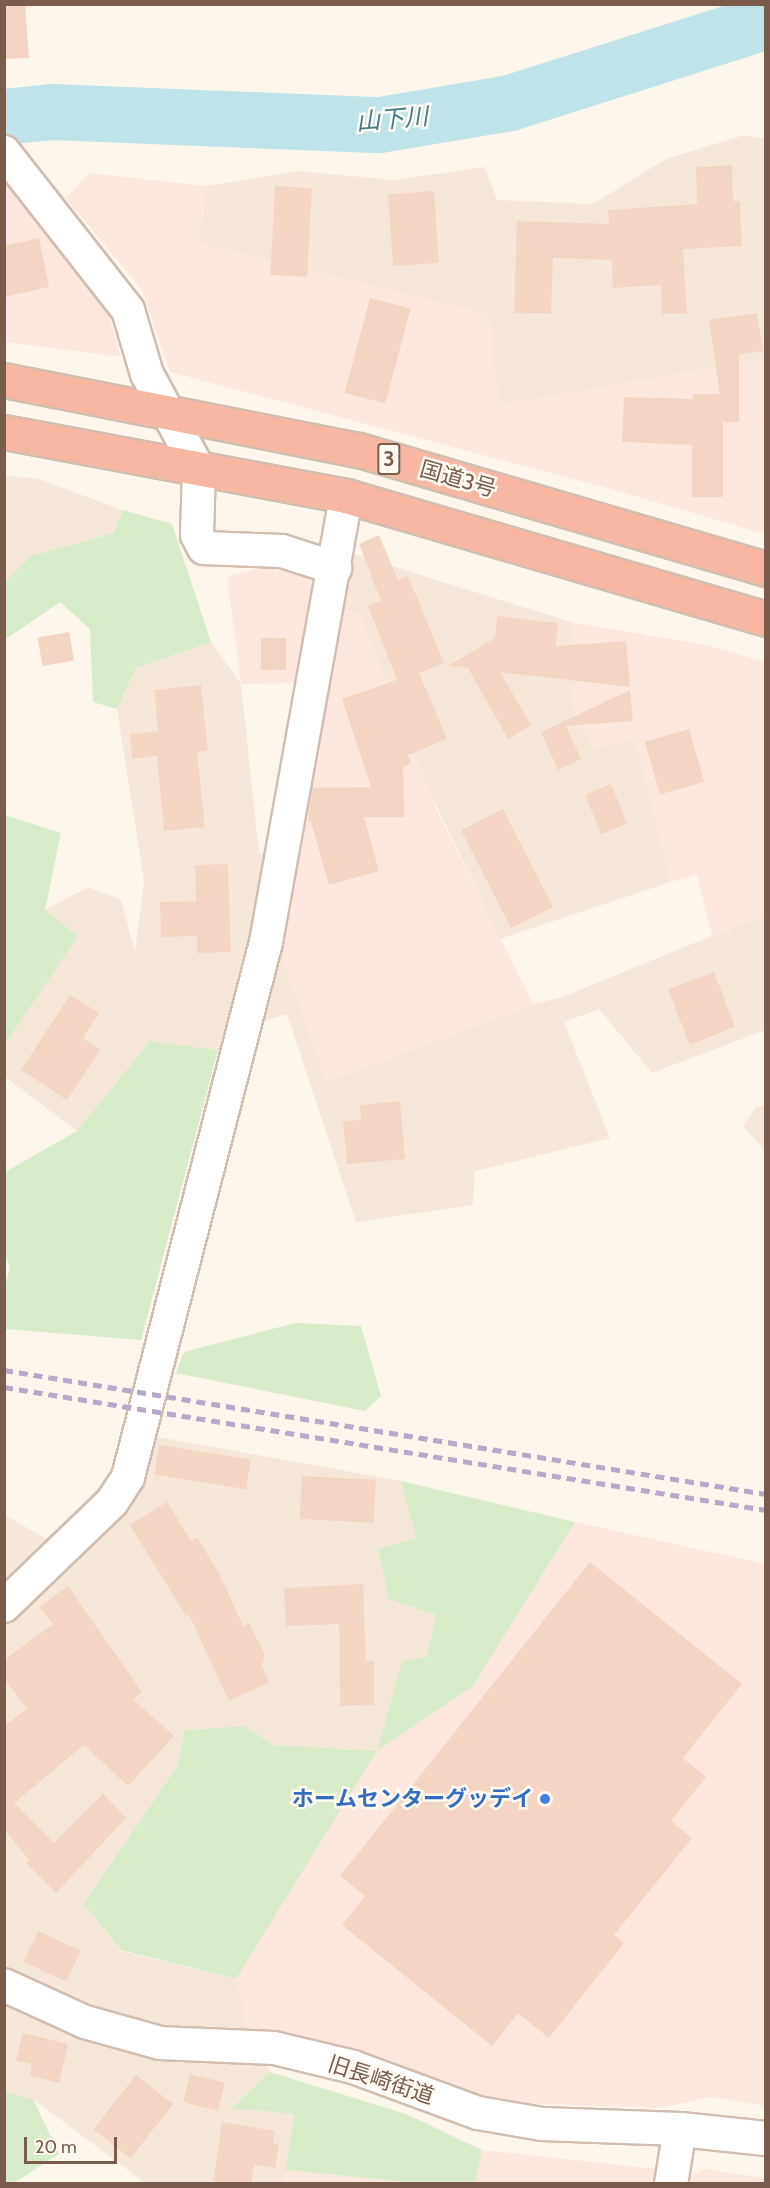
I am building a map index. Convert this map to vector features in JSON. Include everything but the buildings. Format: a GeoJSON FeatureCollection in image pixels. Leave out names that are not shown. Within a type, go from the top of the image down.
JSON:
{"type":"FeatureCollection","features":[{"type":"Feature","properties":{"kind":"highway","name":"国道3号"},"geometry":{"type":"LineString","coordinates":[[4,380],[167,410],[359,450],[765,568]]}},
{"type":"Feature","properties":{"kind":"highway","name":"3"},"geometry":{"type":"LineString","coordinates":[[4,432],[199,471],[346,496],[765,618]]}},
{"type":"Feature","properties":{"kind":"street"},"geometry":{"type":"LineString","coordinates":[[4,152],[128,310],[147,374],[199,471],[196,535],[204,548],[282,551],[335,568]]}},
{"type":"Feature","properties":{"kind":"street"},"geometry":{"type":"LineString","coordinates":[[4,1606],[112,1503],[128,1477],[266,942],[335,568],[346,496]]}},
{"type":"Feature","properties":{"kind":"street","name":"旧長崎街道"},"geometry":{"type":"LineString","coordinates":[[4,1985],[85,2022],[160,2043],[274,2048],[352,2067],[478,2113],[542,2124],[680,2129],[765,2138]]}},
{"type":"Feature","properties":{"kind":"street"},"geometry":{"type":"LineString","coordinates":[[671,2184],[680,2129]]}},
{"type":"Feature","properties":{"kind":"shaded area"},"geometry":{"type":"Polygon","coordinates":[[[744,135],[765,139],[765,359],[499,405],[199,243],[206,186],[298,171],[393,180],[485,167],[497,200],[593,204],[666,159],[744,135]]]}},
{"type":"Feature","properties":{"kind":"shaded area"},"geometry":{"type":"Polygon","coordinates":[[[4,170],[109,316],[121,357],[5,342],[4,170]]]}},
{"type":"Feature","properties":{"kind":"shaded area"},"geometry":{"type":"Polygon","coordinates":[[[89,173],[206,186],[199,243],[489,314],[500,405],[765,359],[765,534],[611,489],[170,372],[142,290],[66,198],[89,173]]]}},
{"type":"Feature","properties":{"kind":"shaded area"},"geometry":{"type":"Polygon","coordinates":[[[5,475],[38,479],[123,510],[114,533],[31,556],[5,583],[5,475]]]}},
{"type":"Feature","properties":{"kind":"shaded area"},"geometry":{"type":"Polygon","coordinates":[[[350,553],[571,622],[571,703],[634,737],[671,882],[500,939],[342,607],[350,553]]]}},
{"type":"Feature","properties":{"kind":"shaded area"},"geometry":{"type":"Polygon","coordinates":[[[262,567],[307,576],[342,607],[361,616],[439,815],[533,1004],[326,1082],[280,952],[270,855],[294,683],[241,684],[227,577],[262,567]]]}},
{"type":"Feature","properties":{"kind":"shaded area"},"geometry":{"type":"Polygon","coordinates":[[[571,622],[707,645],[765,662],[765,914],[712,935],[697,875],[671,882],[634,738],[594,750],[571,703],[571,622]]]}},
{"type":"Feature","properties":{"kind":"shaded area"},"geometry":{"type":"Polygon","coordinates":[[[211,642],[241,684],[259,853],[270,855],[326,1082],[533,1004],[560,998],[765,914],[765,1030],[652,1073],[599,1009],[564,1022],[610,1138],[475,1171],[473,1205],[356,1222],[287,1014],[260,1022],[218,1050],[150,1041],[77,1131],[5,1077],[4,1044],[78,936],[45,910],[88,887],[121,900],[135,952],[144,881],[117,709],[136,668],[211,642]]]}},
{"type":"Feature","properties":{"kind":"shaded area"},"geometry":{"type":"Polygon","coordinates":[[[766,1105],[765,1151],[743,1126],[755,1108],[766,1105]]]}},
{"type":"Feature","properties":{"kind":"shaded area"},"geometry":{"type":"Polygon","coordinates":[[[153,1436],[401,1481],[416,1538],[378,1550],[389,1598],[436,1615],[427,1657],[402,1661],[377,1751],[274,1745],[243,1726],[185,1730],[178,1765],[84,1904],[121,1951],[236,1979],[247,2029],[270,2072],[231,2107],[294,2114],[284,2183],[145,2183],[33,2099],[5,2092],[5,1515],[50,1541],[106,1479],[153,1436]]]}},
{"type":"Feature","properties":{"kind":"shaded area"},"geometry":{"type":"Polygon","coordinates":[[[575,1522],[765,1564],[765,2106],[710,2097],[659,2108],[526,2103],[461,2093],[346,2047],[247,2029],[236,1979],[377,1751],[473,1686],[575,1522]]]}},
{"type":"Feature","properties":{"kind":"shaded area"},"geometry":{"type":"Polygon","coordinates":[[[482,2150],[657,2169],[655,2183],[475,2184],[482,2150]]]}},
{"type":"Feature","properties":{"kind":"shaded area"},"geometry":{"type":"Polygon","coordinates":[[[704,2169],[765,2178],[765,2183],[687,2183],[688,2178],[704,2169]]]}},
{"type":"Feature","properties":{"kind":"shaded area"},"geometry":{"type":"Polygon","coordinates":[[[286,2170],[416,2183],[284,2184],[286,2170]]]}},
{"type":"Feature","properties":{"kind":"green space"},"geometry":{"type":"Polygon","coordinates":[[[123,510],[172,524],[211,642],[136,668],[117,709],[93,702],[90,629],[60,602],[6,639],[4,583],[31,556],[114,533],[123,510]]]}},
{"type":"Feature","properties":{"kind":"green space"},"geometry":{"type":"Polygon","coordinates":[[[5,815],[61,833],[45,910],[78,936],[5,1044],[5,815]]]}},
{"type":"Feature","properties":{"kind":"green space"},"geometry":{"type":"Polygon","coordinates":[[[150,1041],[218,1050],[141,1340],[5,1329],[5,1288],[10,1266],[5,1255],[5,1172],[77,1131],[150,1041]]]}},
{"type":"Feature","properties":{"kind":"green space"},"geometry":{"type":"Polygon","coordinates":[[[295,1323],[361,1326],[381,1396],[365,1411],[176,1373],[184,1352],[295,1323]]]}},
{"type":"Feature","properties":{"kind":"green space"},"geometry":{"type":"Polygon","coordinates":[[[401,1481],[575,1522],[473,1686],[377,1751],[402,1661],[427,1657],[436,1615],[389,1599],[378,1549],[416,1538],[401,1481]]]}},
{"type":"Feature","properties":{"kind":"green space"},"geometry":{"type":"Polygon","coordinates":[[[244,1726],[274,1745],[377,1751],[236,1979],[121,1950],[84,1904],[178,1765],[185,1730],[244,1726]]]}},
{"type":"Feature","properties":{"kind":"green space"},"geometry":{"type":"Polygon","coordinates":[[[270,2072],[406,2114],[482,2150],[475,2183],[416,2183],[286,2170],[294,2114],[231,2108],[270,2072]]]}},
{"type":"Feature","properties":{"kind":"green space"},"geometry":{"type":"Polygon","coordinates":[[[5,2092],[33,2099],[59,2154],[14,2183],[5,2183],[5,2092]]]}},
{"type":"Feature","properties":{"kind":"waterway","name":"山下川"},"geometry":{"type":"LineString","coordinates":[[4,117],[52,112],[380,125],[510,103],[766,22]]}},
{"type":"Feature","properties":{"kind":"railway"},"geometry":{"type":"LineString","coordinates":[[4,1370],[766,1494]]}},
{"type":"Feature","properties":{"kind":"railway"},"geometry":{"type":"LineString","coordinates":[[4,1387],[766,1510]]}},
{"type":"Feature","properties":{"kind":"place","name":"ホームセンターグッデイ"},"geometry":{"type":"Point","coordinates":[545,1799]}}]}
